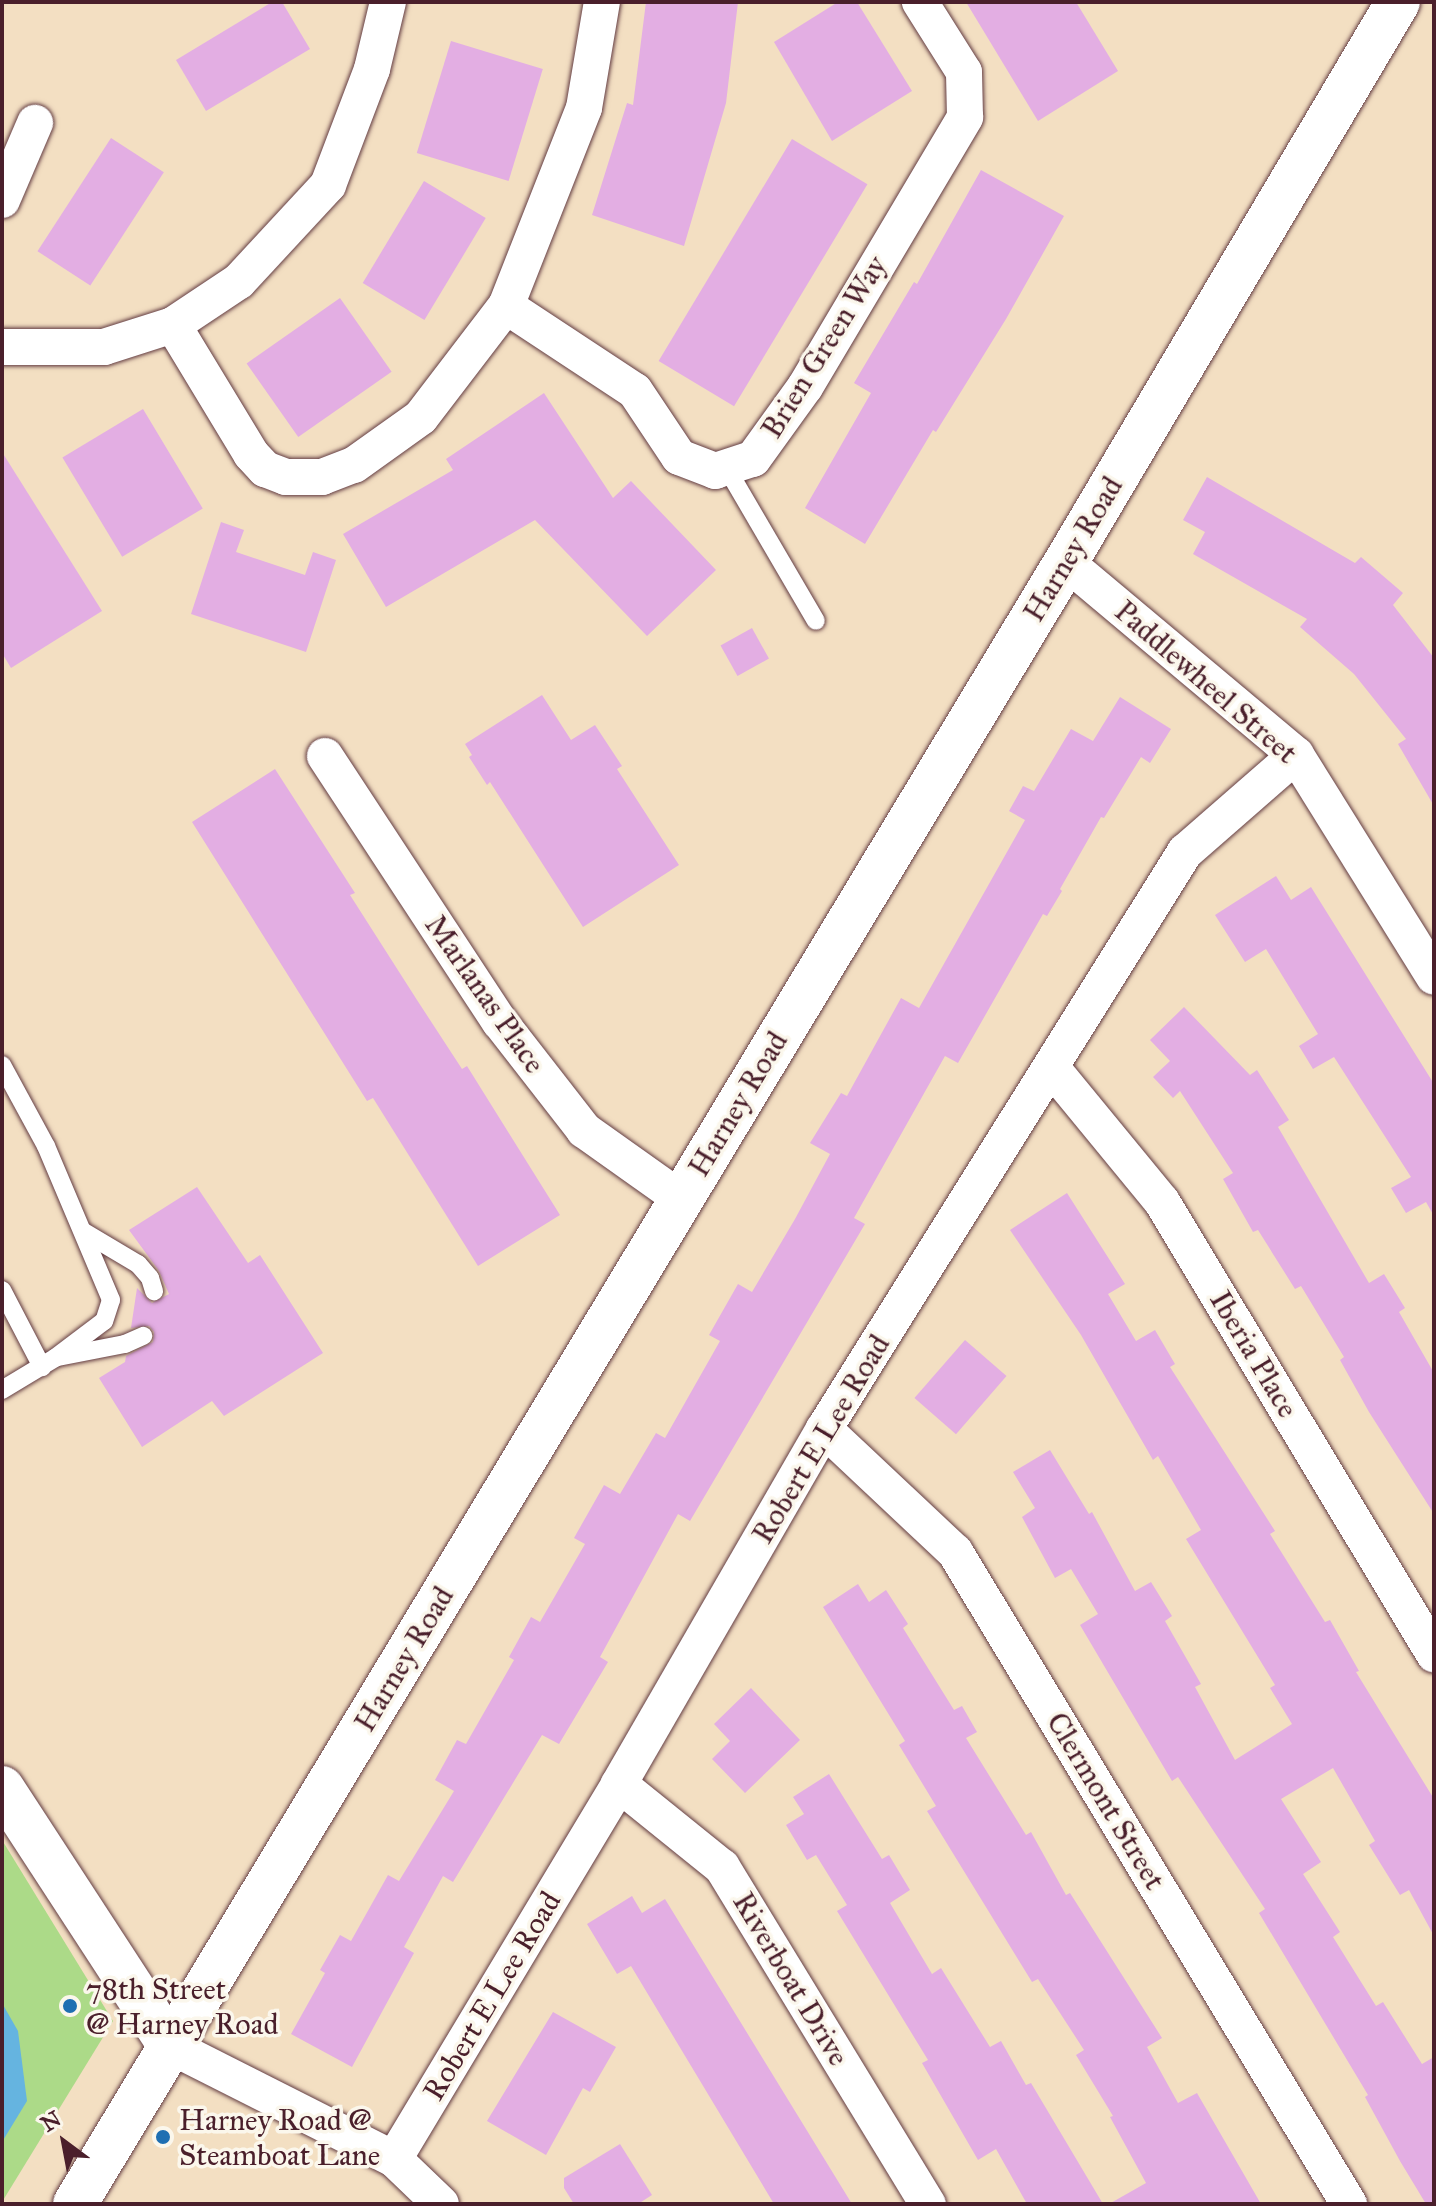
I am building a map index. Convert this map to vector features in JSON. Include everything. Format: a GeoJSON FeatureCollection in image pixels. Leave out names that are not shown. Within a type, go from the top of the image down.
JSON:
{"type":"FeatureCollection","features":[{"type":"Feature","properties":{"kind":"street"},"geometry":{"type":"LineString","coordinates":[[2,347],[104,347],[173,325],[239,281],[328,185],[372,69],[388,2]]}},
{"type":"Feature","properties":{"kind":"street"},"geometry":{"type":"LineString","coordinates":[[173,325],[251,454],[265,469],[286,477],[322,477],[354,465],[421,417],[506,306],[584,108],[602,2]]}},
{"type":"Feature","properties":{"kind":"street","name":"Brien Green Way"},"geometry":{"type":"LineString","coordinates":[[726,467],[753,459],[805,387],[965,117],[964,72],[920,2]]}},
{"type":"Feature","properties":{"kind":"street","name":"Harney Road"},"geometry":{"type":"LineString","coordinates":[[75,2204],[1066,562],[1398,2]]}},
{"type":"Feature","properties":{"kind":"street"},"geometry":{"type":"LineString","coordinates":[[2,200],[35,123]]}},
{"type":"Feature","properties":{"kind":"street"},"geometry":{"type":"LineString","coordinates":[[506,306],[635,391],[679,457],[715,471],[726,467]]}},
{"type":"Feature","properties":{"kind":"street","name":"Paddlewheel Street"},"geometry":{"type":"LineString","coordinates":[[1066,562],[1296,755],[1434,977]]}},
{"type":"Feature","properties":{"kind":"street","name":"Robert E Lee Road"},"geometry":{"type":"LineString","coordinates":[[394,2159],[619,1784],[824,1429],[1185,852],[1296,755]]}},
{"type":"Feature","properties":{"kind":"street","name":"Marlanas Place"},"geometry":{"type":"LineString","coordinates":[[325,756],[500,1022],[584,1130],[681,1199]]}},
{"type":"Feature","properties":{"kind":"street","name":"Iberia Place"},"geometry":{"type":"LineString","coordinates":[[1052,1068],[1162,1202],[1434,1654]]}},
{"type":"Feature","properties":{"kind":"street","name":"Clermont Street"},"geometry":{"type":"LineString","coordinates":[[824,1429],[955,1552],[1349,2204]]}},
{"type":"Feature","properties":{"kind":"street","name":"Riverboat Drive"},"geometry":{"type":"LineString","coordinates":[[619,1784],[722,1867],[928,2204]]}},
{"type":"Feature","properties":{"kind":"street"},"geometry":{"type":"LineString","coordinates":[[2,1788],[170,2046],[394,2159],[441,2204]]}},
{"type":"Feature","properties":{"kind":"lane"},"geometry":{"type":"LineString","coordinates":[[726,467],[816,621]]}},
{"type":"Feature","properties":{"kind":"lane"},"geometry":{"type":"LineString","coordinates":[[2,1065],[46,1146],[111,1300],[104,1321],[48,1362],[2,1390]]}},
{"type":"Feature","properties":{"kind":"lane"},"geometry":{"type":"LineString","coordinates":[[84,1232],[138,1264],[150,1278],[154,1291]]}},
{"type":"Feature","properties":{"kind":"lane"},"geometry":{"type":"LineString","coordinates":[[2,1290],[48,1362]]}},
{"type":"Feature","properties":{"kind":"lane"},"geometry":{"type":"LineString","coordinates":[[48,1362],[125,1344],[143,1336]]}},
{"type":"Feature","properties":{"kind":"green space"},"geometry":{"type":"Polygon","coordinates":[[[2,1840],[113,2021],[2,2202],[2,1840]]]}},
{"type":"Feature","properties":{"kind":"water"},"geometry":{"type":"Polygon","coordinates":[[[2,2003],[18,2031],[27,2101],[2,2142],[2,2003]]]}},
{"type":"Feature","properties":{"kind":"building"},"geometry":{"type":"Polygon","coordinates":[[[272,2],[282,2],[310,49],[206,111],[176,60],[272,2]]]}},
{"type":"Feature","properties":{"kind":"building"},"geometry":{"type":"Polygon","coordinates":[[[646,2],[738,2],[726,103],[684,246],[592,215],[627,103],[633,105],[646,2]]]}},
{"type":"Feature","properties":{"kind":"building"},"geometry":{"type":"Polygon","coordinates":[[[838,2],[857,2],[912,91],[832,141],[774,42],[838,2]]]}},
{"type":"Feature","properties":{"kind":"building"},"geometry":{"type":"Polygon","coordinates":[[[966,2],[1076,2],[1118,71],[1038,121],[966,2]]]}},
{"type":"Feature","properties":{"kind":"building"},"geometry":{"type":"Polygon","coordinates":[[[451,41],[543,69],[509,181],[417,153],[451,41]]]}},
{"type":"Feature","properties":{"kind":"building"},"geometry":{"type":"Polygon","coordinates":[[[111,138],[164,172],[90,286],[37,251],[111,138]]]}},
{"type":"Feature","properties":{"kind":"building"},"geometry":{"type":"Polygon","coordinates":[[[792,139],[867,184],[734,406],[659,361],[792,139]]]}},
{"type":"Feature","properties":{"kind":"building"},"geometry":{"type":"Polygon","coordinates":[[[981,170],[1064,216],[1006,319],[936,432],[933,430],[865,544],[805,508],[871,393],[854,383],[914,282],[917,284],[981,170]]]}},
{"type":"Feature","properties":{"kind":"building"},"geometry":{"type":"Polygon","coordinates":[[[424,181],[486,218],[424,320],[363,283],[424,181]]]}},
{"type":"Feature","properties":{"kind":"building"},"geometry":{"type":"Polygon","coordinates":[[[340,298],[392,372],[298,437],[247,363],[340,298]]]}},
{"type":"Feature","properties":{"kind":"building"},"geometry":{"type":"Polygon","coordinates":[[[544,393],[613,498],[631,481],[716,570],[647,636],[535,520],[386,607],[343,534],[453,470],[446,459],[544,393]]]}},
{"type":"Feature","properties":{"kind":"building"},"geometry":{"type":"Polygon","coordinates":[[[143,409],[203,508],[122,557],[62,457],[143,409]]]}},
{"type":"Feature","properties":{"kind":"building"},"geometry":{"type":"Polygon","coordinates":[[[2,452],[102,611],[11,668],[2,653],[2,452]]]}},
{"type":"Feature","properties":{"kind":"building"},"geometry":{"type":"Polygon","coordinates":[[[1207,477],[1355,563],[1361,557],[1403,593],[1393,605],[1434,658],[1434,806],[1398,744],[1406,739],[1354,674],[1300,627],[1307,619],[1193,554],[1205,532],[1183,520],[1207,477]]]}},
{"type":"Feature","properties":{"kind":"building"},"geometry":{"type":"Polygon","coordinates":[[[221,522],[244,530],[236,552],[305,575],[313,552],[336,560],[306,652],[191,614],[221,522]]]}},
{"type":"Feature","properties":{"kind":"building"},"geometry":{"type":"Polygon","coordinates":[[[752,628],[769,659],[737,676],[721,645],[752,628]]]}},
{"type":"Feature","properties":{"kind":"building"},"geometry":{"type":"Polygon","coordinates":[[[542,695],[571,740],[595,725],[622,766],[617,769],[679,865],[583,927],[490,782],[487,785],[469,757],[472,755],[465,744],[542,695]]]}},
{"type":"Feature","properties":{"kind":"building"},"geometry":{"type":"Polygon","coordinates":[[[1120,697],[1171,729],[1150,763],[1141,757],[1104,818],[1101,817],[1060,889],[1062,891],[1047,916],[1043,914],[958,1063],[945,1056],[854,1218],[865,1224],[690,1521],[678,1514],[600,1657],[608,1662],[559,1744],[542,1735],[453,1882],[443,1876],[404,1947],[414,1953],[352,2067],[291,2034],[325,1973],[320,1970],[340,1935],[351,1941],[388,1875],[399,1881],[454,1791],[435,1780],[457,1740],[466,1744],[514,1660],[509,1657],[531,1617],[540,1622],[585,1544],[574,1538],[604,1485],[620,1494],[656,1433],[665,1438],[720,1341],[709,1335],[738,1284],[752,1292],[795,1219],[830,1154],[810,1143],[841,1093],[847,1096],[901,998],[919,1008],[1025,820],[1009,811],[1023,786],[1034,791],[1071,729],[1093,741],[1120,697]]]}},
{"type":"Feature","properties":{"kind":"building"},"geometry":{"type":"Polygon","coordinates":[[[275,769],[355,893],[350,895],[417,1000],[462,1069],[467,1066],[560,1215],[478,1266],[373,1098],[367,1101],[192,822],[275,769]]]}},
{"type":"Feature","properties":{"kind":"building"},"geometry":{"type":"Polygon","coordinates":[[[1276,876],[1291,900],[1311,887],[1434,1084],[1434,1216],[1426,1202],[1406,1213],[1391,1188],[1411,1177],[1334,1057],[1313,1069],[1299,1046],[1318,1034],[1266,949],[1245,962],[1215,915],[1276,876]]]}},
{"type":"Feature","properties":{"kind":"building"},"geometry":{"type":"Polygon","coordinates":[[[1184,1007],[1250,1075],[1257,1070],[1289,1120],[1278,1127],[1369,1283],[1384,1274],[1405,1308],[1399,1312],[1434,1373],[1434,1514],[1369,1412],[1340,1360],[1344,1357],[1301,1286],[1295,1289],[1258,1230],[1253,1232],[1223,1179],[1233,1173],[1180,1091],[1173,1098],[1153,1077],[1170,1061],[1150,1040],[1184,1007]]]}},
{"type":"Feature","properties":{"kind":"building"},"geometry":{"type":"Polygon","coordinates":[[[197,1187],[248,1263],[260,1255],[323,1353],[224,1416],[212,1401],[142,1447],[99,1378],[125,1362],[126,1356],[153,1342],[154,1332],[149,1326],[131,1328],[137,1288],[152,1303],[169,1294],[159,1271],[129,1230],[197,1187]]]}},
{"type":"Feature","properties":{"kind":"building"},"geometry":{"type":"Polygon","coordinates":[[[1067,1193],[1125,1284],[1108,1294],[1136,1341],[1155,1330],[1175,1364],[1170,1367],[1275,1531],[1270,1534],[1325,1622],[1330,1620],[1359,1671],[1356,1672],[1434,1799],[1434,1936],[1409,1890],[1400,1895],[1369,1845],[1375,1841],[1333,1768],[1281,1799],[1321,1862],[1303,1874],[1340,1932],[1333,1937],[1376,2006],[1383,2002],[1422,2064],[1434,2057],[1434,2204],[1426,2204],[1400,2161],[1365,2097],[1368,2095],[1259,1913],[1265,1909],[1178,1777],[1172,1781],[1080,1625],[1098,1614],[1071,1569],[1055,1578],[1022,1517],[1035,1508],[1013,1472],[1050,1450],[1089,1514],[1092,1512],[1135,1591],[1151,1582],[1172,1616],[1165,1621],[1201,1684],[1195,1687],[1235,1760],[1292,1724],[1270,1688],[1275,1685],[1186,1539],[1201,1530],[1158,1456],[1153,1460],[1081,1335],[1010,1230],[1067,1193]]]}},
{"type":"Feature","properties":{"kind":"building"},"geometry":{"type":"Polygon","coordinates":[[[965,1340],[1007,1376],[956,1434],[914,1398],[965,1340]]]}},
{"type":"Feature","properties":{"kind":"building"},"geometry":{"type":"Polygon","coordinates":[[[858,1584],[869,1602],[886,1590],[908,1624],[903,1628],[954,1710],[962,1706],[977,1732],[966,1738],[1026,1835],[1031,1832],[1066,1895],[1070,1893],[1162,2038],[1147,2047],[1178,2103],[1197,2093],[1261,2204],[1109,2204],[1146,2183],[1110,2117],[1113,2116],[1076,2055],[1084,2050],[1038,1979],[1032,1982],[927,1811],[936,1806],[899,1745],[905,1741],[823,1607],[858,1584]]]}},
{"type":"Feature","properties":{"kind":"building"},"geometry":{"type":"Polygon","coordinates":[[[751,1688],[800,1740],[745,1793],[712,1759],[730,1741],[714,1724],[751,1688]]]}},
{"type":"Feature","properties":{"kind":"building"},"geometry":{"type":"Polygon","coordinates":[[[829,1774],[882,1859],[889,1855],[910,1890],[890,1903],[932,1974],[941,1968],[990,2047],[1001,2041],[1026,2085],[1031,2083],[1103,2204],[1027,2204],[996,2149],[978,2160],[922,2063],[928,2060],[837,1911],[847,1905],[816,1855],[807,1860],[786,1825],[804,1814],[793,1797],[829,1774]]]}},
{"type":"Feature","properties":{"kind":"building"},"geometry":{"type":"Polygon","coordinates":[[[632,1896],[642,1913],[665,1899],[852,2204],[774,2204],[631,1966],[617,1974],[587,1924],[632,1896]]]}},
{"type":"Feature","properties":{"kind":"building"},"geometry":{"type":"Polygon","coordinates":[[[553,2012],[616,2047],[590,2092],[583,2088],[546,2155],[487,2121],[553,2012]]]}},
{"type":"Feature","properties":{"kind":"building"},"geometry":{"type":"Polygon","coordinates":[[[620,2144],[652,2195],[638,2204],[574,2204],[564,2188],[564,2178],[620,2144]]]}},
{"type":"Feature","properties":{"kind":"place","name":"78th Street @ Harney Road"},"geometry":{"type":"Point","coordinates":[70,2006]}},
{"type":"Feature","properties":{"kind":"place","name":"Harney Road @ Steamboat Lane"},"geometry":{"type":"Point","coordinates":[163,2137]}}]}
